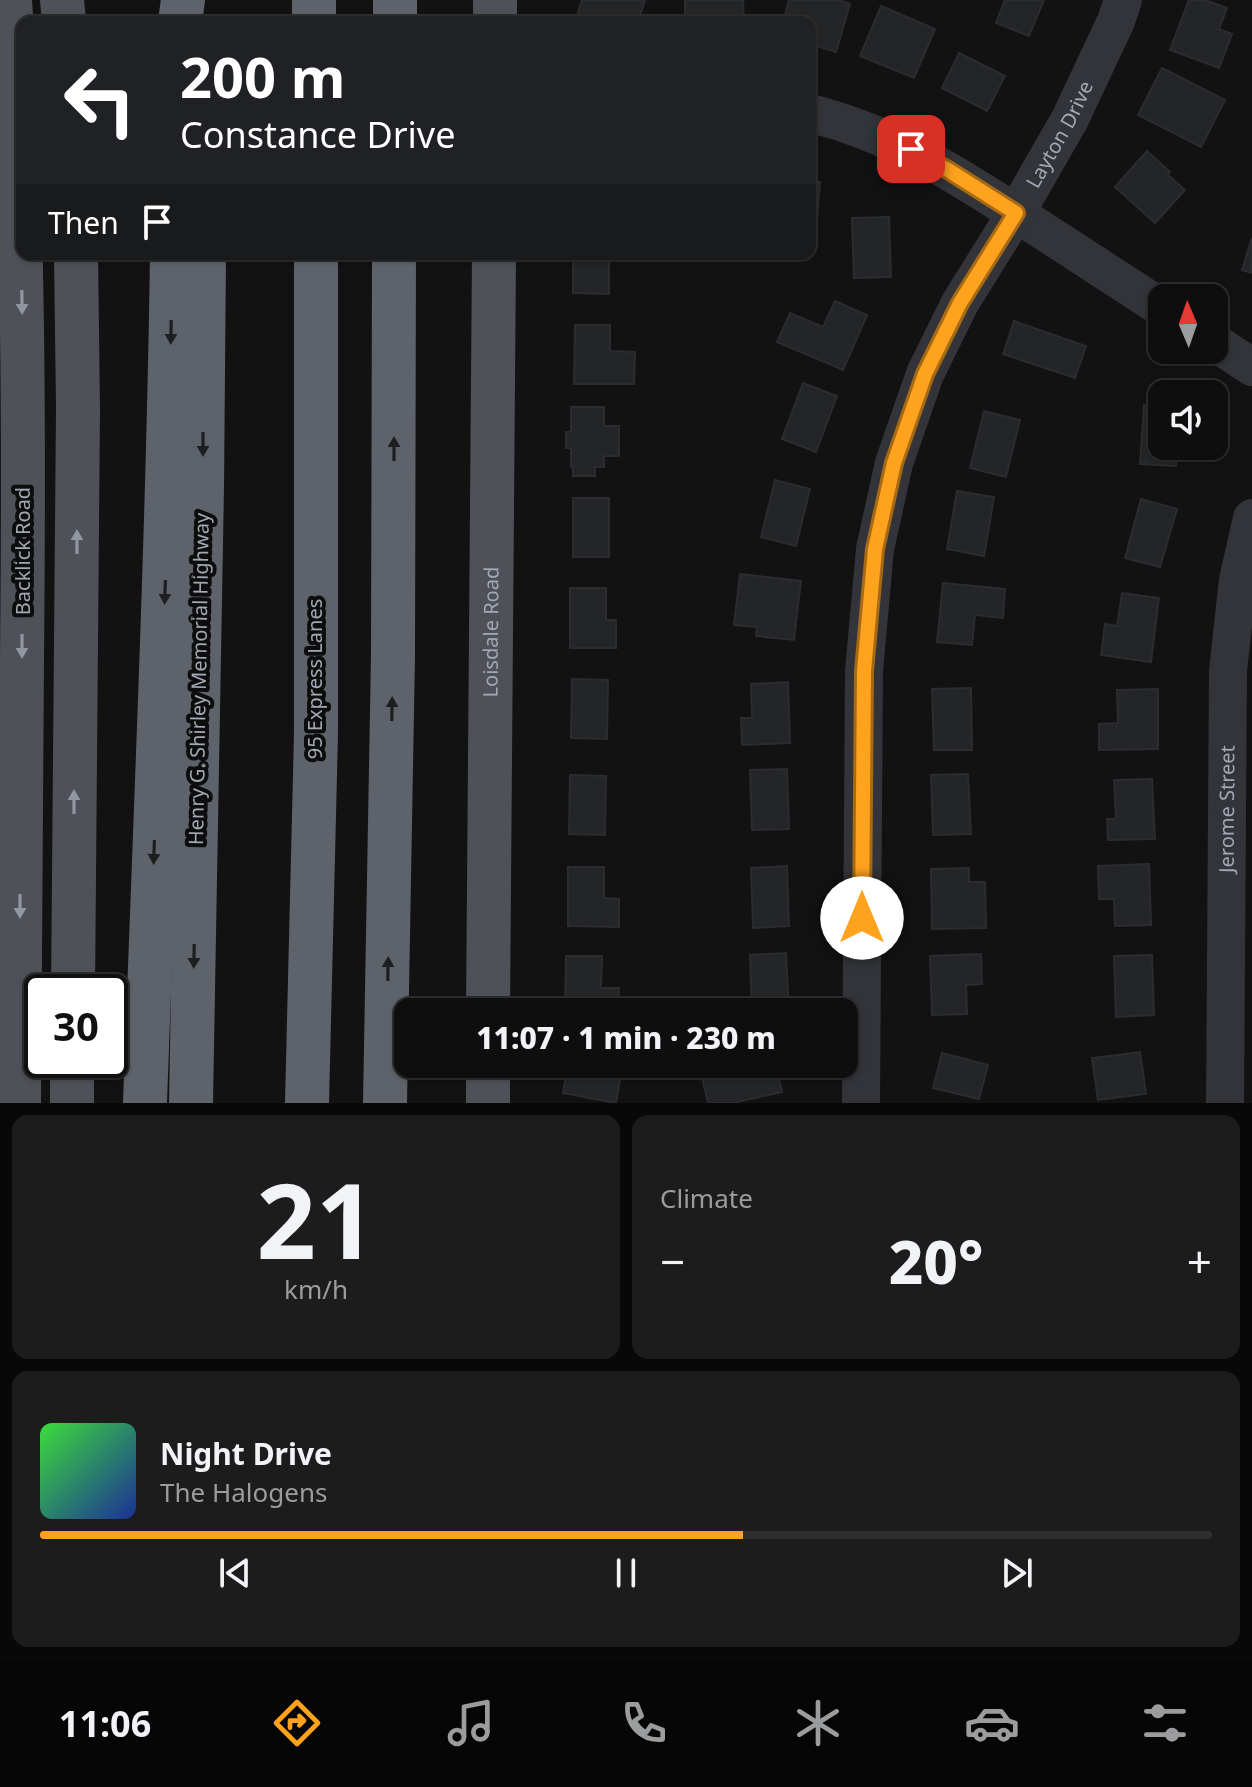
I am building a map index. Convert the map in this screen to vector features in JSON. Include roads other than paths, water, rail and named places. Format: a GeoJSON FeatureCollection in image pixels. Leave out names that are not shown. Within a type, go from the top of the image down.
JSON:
{"type":"FeatureCollection","features":[{"type":"Feature","properties":{"kind":"highway"},"geometry":{"type":"LineString","coordinates":[[145,1103],[163,662],[172,260]]}},
{"type":"Feature","properties":{"kind":"highway","name":"Henry G. Shirley Memorial Highway"},"geometry":{"type":"LineString","coordinates":[[191,1103],[204,260]]}},
{"type":"Feature","properties":{"kind":"highway","name":"95 Express Lanes"},"geometry":{"type":"LineString","coordinates":[[307,1103],[316,733],[316,260]]}},
{"type":"Feature","properties":{"kind":"highway"},"geometry":{"type":"LineString","coordinates":[[385,1103],[393,655],[394,260]]}},
{"type":"Feature","properties":{"kind":"main road","name":"Backlick Road"},"geometry":{"type":"LineString","coordinates":[[10,0],[16,98]]}},
{"type":"Feature","properties":{"kind":"main road","name":"Backlick Road"},"geometry":{"type":"LineString","coordinates":[[19,1103],[24,413],[21,260]]}},
{"type":"Feature","properties":{"kind":"main road"},"geometry":{"type":"LineString","coordinates":[[73,974],[78,409],[76,260]]}},
{"type":"Feature","properties":{"kind":"main road","name":"Loisdale Road"},"geometry":{"type":"LineString","coordinates":[[488,998],[494,260]]}},
{"type":"Feature","properties":{"kind":"main road"},"geometry":{"type":"LineString","coordinates":[[72,1078],[72,1103]]}},
{"type":"Feature","properties":{"kind":"main road"},"geometry":{"type":"LineString","coordinates":[[488,1078],[488,1103]]}},
{"type":"Feature","properties":{"kind":"street","name":"Layton Drive"},"geometry":{"type":"LineString","coordinates":[[861,1103],[864,671],[875,549],[894,463],[925,374],[960,303],[1070,119],[1123,0]]}},
{"type":"Feature","properties":{"kind":"street"},"geometry":{"type":"LineString","coordinates":[[816,115],[857,126],[911,149],[1148,299]]}},
{"type":"Feature","properties":{"kind":"street"},"geometry":{"type":"LineString","coordinates":[[1228,351],[1252,367]]}},
{"type":"Feature","properties":{"kind":"street","name":"Jerome Street"},"geometry":{"type":"LineString","coordinates":[[1225,1103],[1239,888],[1228,671],[1238,580],[1252,518]]}}]}
